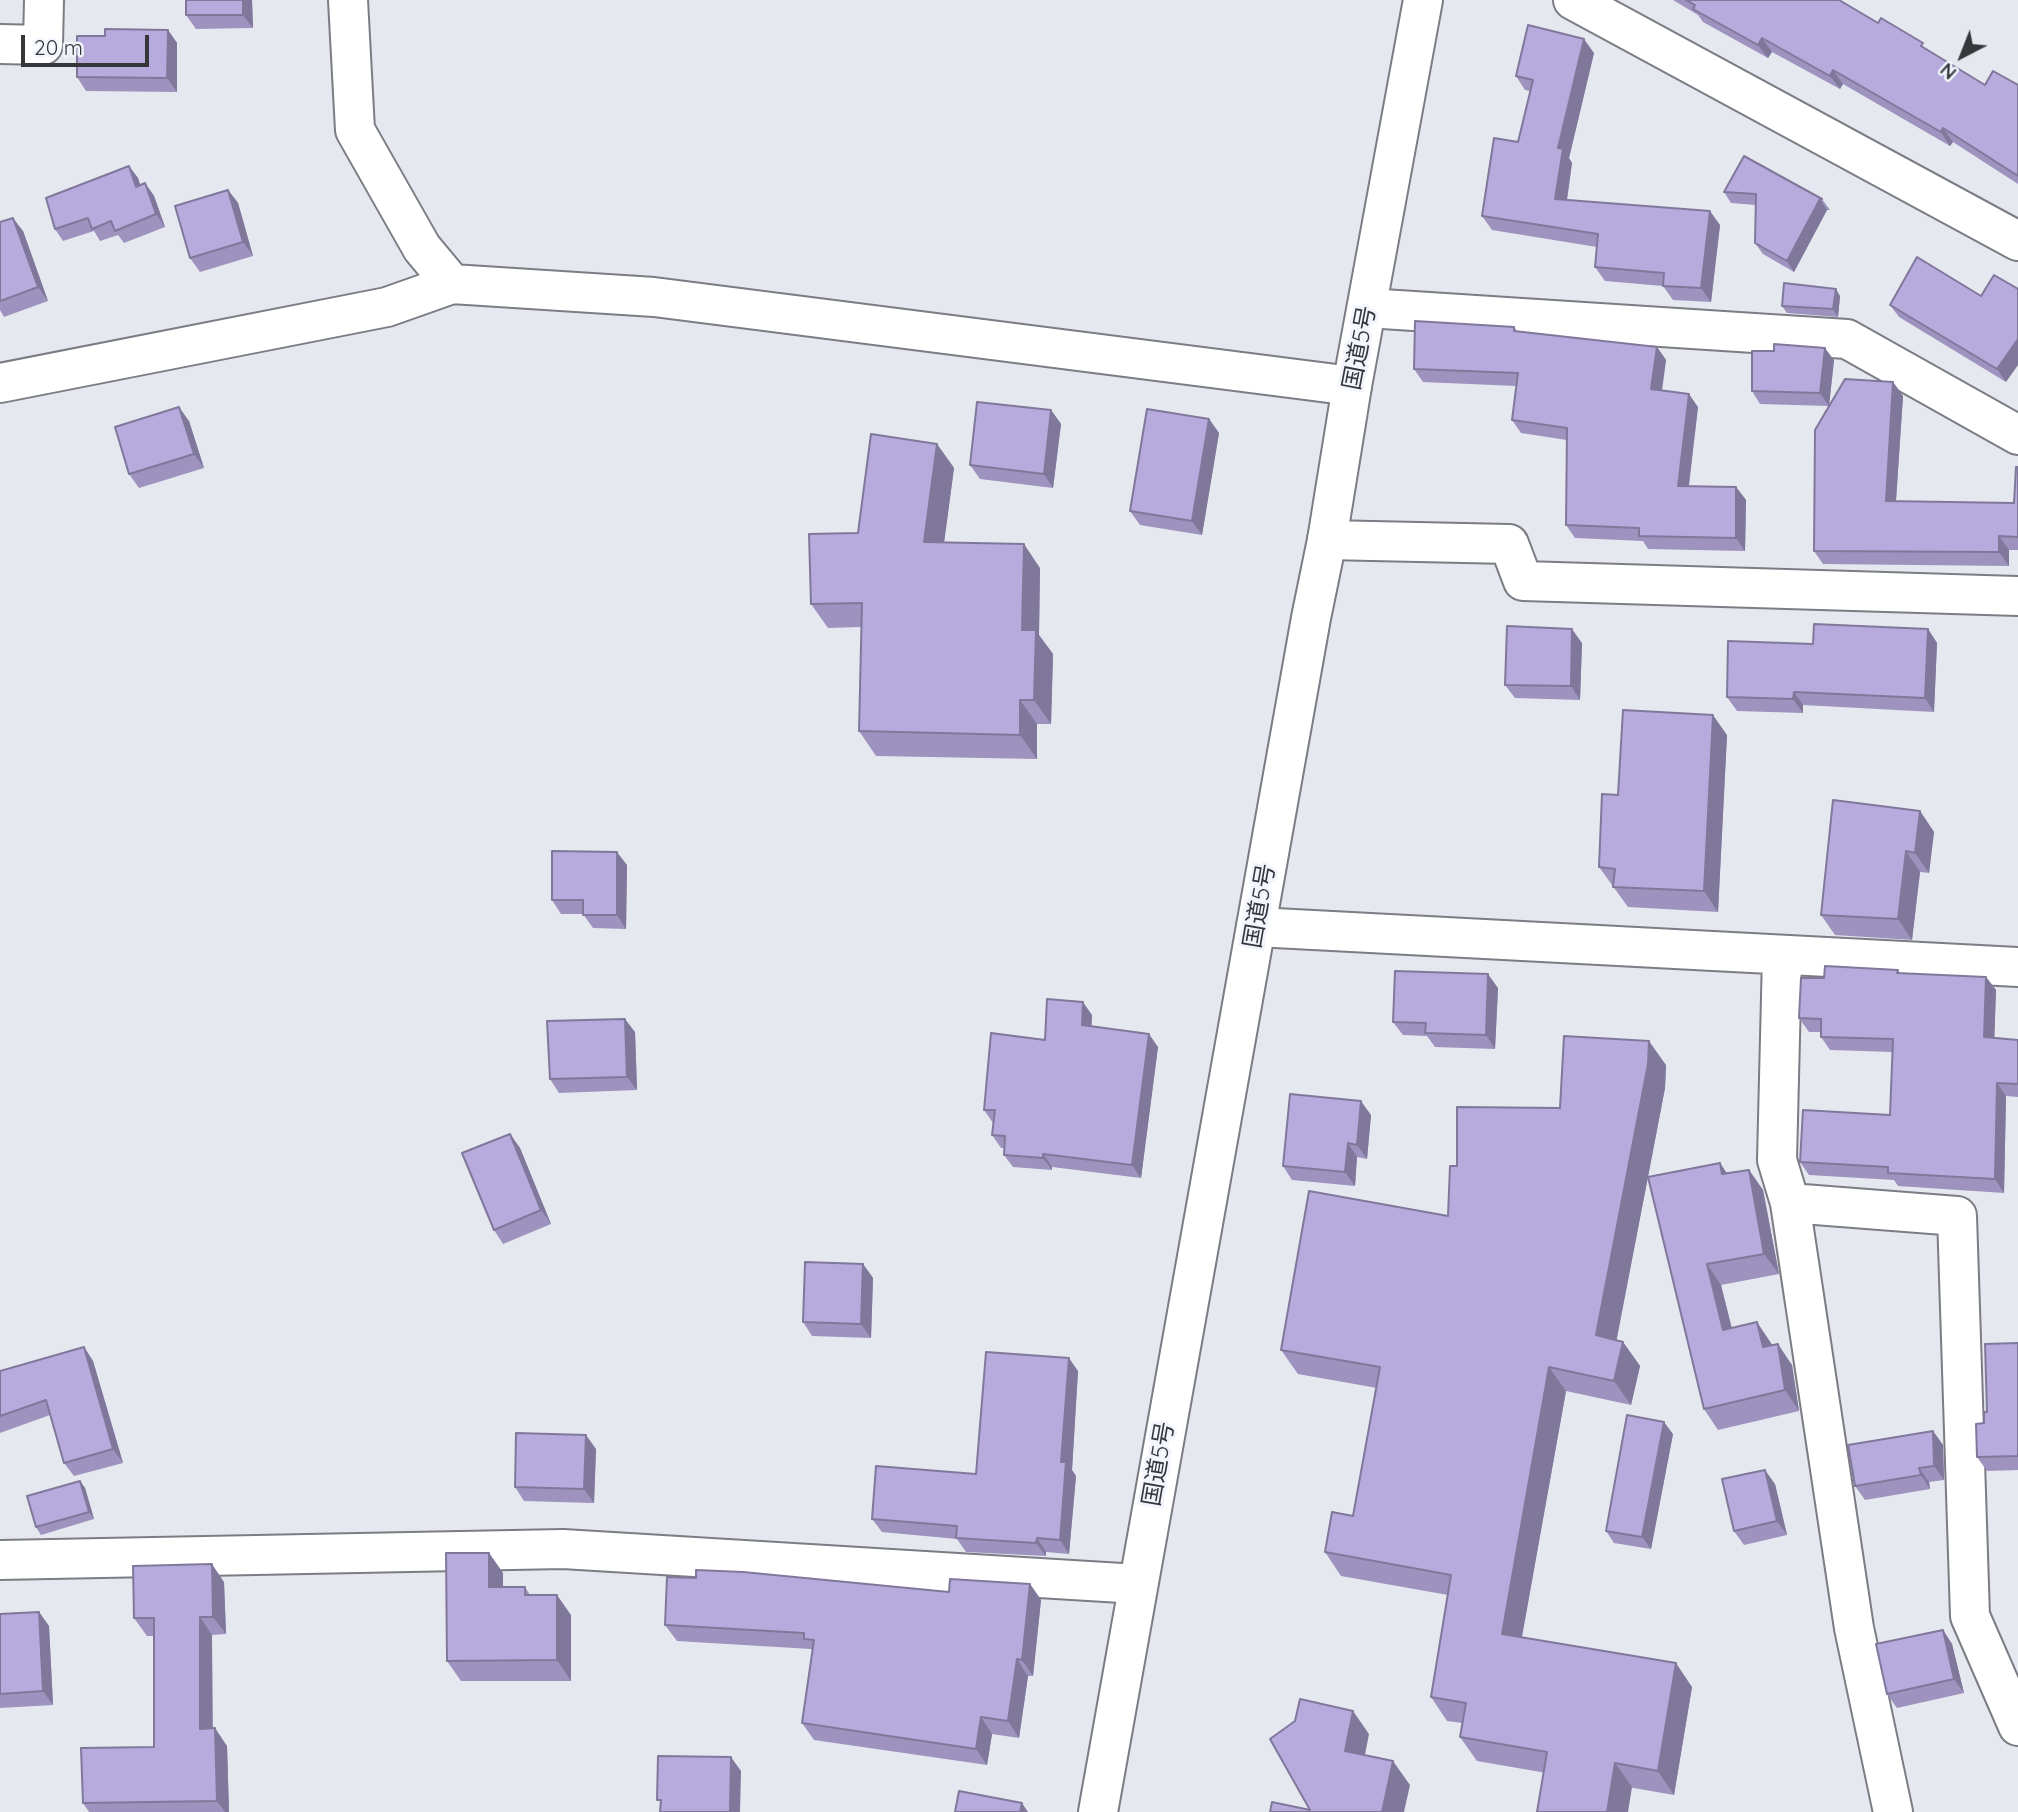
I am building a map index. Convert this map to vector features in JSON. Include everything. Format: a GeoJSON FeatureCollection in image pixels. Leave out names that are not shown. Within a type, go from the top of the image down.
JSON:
{"type":"FeatureCollection","features":[{"type":"Feature","properties":{"kind":"main road"},"geometry":{"type":"LineString","coordinates":[[0,44],[43,45],[44,0]]}},
{"type":"Feature","properties":{"kind":"main road"},"geometry":{"type":"LineString","coordinates":[[348,0],[355,130],[422,248],[452,284]]}},
{"type":"Feature","properties":{"kind":"main road","name":"国道5号"},"geometry":{"type":"LineString","coordinates":[[1098,1812],[1423,0]]}},
{"type":"Feature","properties":{"kind":"main road"},"geometry":{"type":"LineString","coordinates":[[1573,0],[2018,241]]}},
{"type":"Feature","properties":{"kind":"main road"},"geometry":{"type":"LineString","coordinates":[[0,383],[387,307],[452,284],[654,297],[1352,386]]}},
{"type":"Feature","properties":{"kind":"main road"},"geometry":{"type":"LineString","coordinates":[[1367,308],[1847,339],[2018,435]]}},
{"type":"Feature","properties":{"kind":"main road"},"geometry":{"type":"LineString","coordinates":[[1327,540],[1509,544],[1522,582],[2018,596]]}},
{"type":"Feature","properties":{"kind":"main road"},"geometry":{"type":"LineString","coordinates":[[1256,927],[2018,967]]}},
{"type":"Feature","properties":{"kind":"main road"},"geometry":{"type":"LineString","coordinates":[[1783,956],[1777,1160],[1790,1203],[1854,1628],[1893,1812]]}},
{"type":"Feature","properties":{"kind":"main road"},"geometry":{"type":"LineString","coordinates":[[1790,1203],[1957,1216],[1970,1616],[2018,1726]]}},
{"type":"Feature","properties":{"kind":"main road"},"geometry":{"type":"LineString","coordinates":[[0,1560],[563,1549],[1138,1584]]}},
{"type":"Feature","properties":{"kind":"building"},"geometry":{"type":"Polygon","coordinates":[[[186,0],[243,0],[243,15],[186,15],[186,0]]]}},
{"type":"Feature","properties":{"kind":"building"},"geometry":{"type":"Polygon","coordinates":[[[1686,0],[1839,0],[1878,23],[1881,18],[1985,85],[1993,71],[2018,85],[2018,176],[1943,128],[1941,132],[1833,70],[1830,76],[1762,38],[1758,45],[1693,9],[1695,5],[1686,0]]]}},
{"type":"Feature","properties":{"kind":"building"},"geometry":{"type":"Polygon","coordinates":[[[1528,25],[1584,39],[1558,148],[1563,149],[1555,199],[1710,211],[1701,288],[1663,286],[1664,273],[1595,267],[1598,234],[1482,216],[1494,138],[1518,142],[1533,80],[1516,76],[1528,25]]]}},
{"type":"Feature","properties":{"kind":"building"},"geometry":{"type":"Polygon","coordinates":[[[105,29],[168,30],[167,78],[77,77],[77,36],[105,36],[105,29]]]}},
{"type":"Feature","properties":{"kind":"building"},"geometry":{"type":"Polygon","coordinates":[[[1744,156],[1822,199],[1787,261],[1755,243],[1756,194],[1724,192],[1744,156]]]}},
{"type":"Feature","properties":{"kind":"building"},"geometry":{"type":"Polygon","coordinates":[[[129,166],[136,187],[145,183],[156,214],[115,231],[111,221],[92,229],[88,218],[55,229],[46,198],[129,166]]]}},
{"type":"Feature","properties":{"kind":"building"},"geometry":{"type":"Polygon","coordinates":[[[228,190],[243,242],[190,258],[175,206],[228,190]]]}},
{"type":"Feature","properties":{"kind":"building"},"geometry":{"type":"Polygon","coordinates":[[[13,218],[38,287],[0,301],[0,222],[13,218]]]}},
{"type":"Feature","properties":{"kind":"building"},"geometry":{"type":"Polygon","coordinates":[[[1917,257],[1981,296],[1994,275],[2018,289],[2018,339],[1997,369],[1890,305],[1917,257]]]}},
{"type":"Feature","properties":{"kind":"building"},"geometry":{"type":"Polygon","coordinates":[[[1784,283],[1836,289],[1833,309],[1782,306],[1784,283]]]}},
{"type":"Feature","properties":{"kind":"building"},"geometry":{"type":"Polygon","coordinates":[[[1415,321],[1514,327],[1514,331],[1657,347],[1651,389],[1689,394],[1678,486],[1736,487],[1736,538],[1639,536],[1639,528],[1566,525],[1567,428],[1512,420],[1518,373],[1414,369],[1415,321]]]}},
{"type":"Feature","properties":{"kind":"building"},"geometry":{"type":"Polygon","coordinates":[[[1774,344],[1825,348],[1820,393],[1752,391],[1752,351],[1774,351],[1774,344]]]}},
{"type":"Feature","properties":{"kind":"building"},"geometry":{"type":"Polygon","coordinates":[[[1845,379],[1893,382],[1886,501],[2014,503],[2018,467],[2018,537],[1999,536],[1999,552],[1814,551],[1815,430],[1845,379]]]}},
{"type":"Feature","properties":{"kind":"building"},"geometry":{"type":"Polygon","coordinates":[[[977,402],[1051,410],[1044,474],[970,465],[977,402]]]}},
{"type":"Feature","properties":{"kind":"building"},"geometry":{"type":"Polygon","coordinates":[[[179,407],[194,454],[129,474],[115,427],[179,407]]]}},
{"type":"Feature","properties":{"kind":"building"},"geometry":{"type":"Polygon","coordinates":[[[1147,409],[1209,419],[1192,521],[1130,511],[1147,409]]]}},
{"type":"Feature","properties":{"kind":"building"},"geometry":{"type":"Polygon","coordinates":[[[871,434],[937,444],[924,542],[1024,544],[1022,630],[1036,630],[1034,700],[1020,700],[1020,735],[859,731],[862,603],[811,604],[809,534],[858,533],[871,434]]]}},
{"type":"Feature","properties":{"kind":"building"},"geometry":{"type":"Polygon","coordinates":[[[1814,624],[1928,629],[1925,698],[1794,692],[1793,699],[1727,697],[1728,641],[1813,644],[1814,624]]]}},
{"type":"Feature","properties":{"kind":"building"},"geometry":{"type":"Polygon","coordinates":[[[1507,626],[1572,629],[1571,686],[1505,685],[1507,626]]]}},
{"type":"Feature","properties":{"kind":"building"},"geometry":{"type":"Polygon","coordinates":[[[1623,710],[1713,715],[1704,891],[1613,887],[1615,869],[1599,867],[1602,794],[1618,795],[1623,710]]]}},
{"type":"Feature","properties":{"kind":"building"},"geometry":{"type":"Polygon","coordinates":[[[1833,800],[1920,811],[1915,853],[1906,851],[1898,919],[1821,915],[1833,800]]]}},
{"type":"Feature","properties":{"kind":"building"},"geometry":{"type":"Polygon","coordinates":[[[552,851],[617,852],[617,915],[583,915],[583,900],[552,900],[552,851]]]}},
{"type":"Feature","properties":{"kind":"building"},"geometry":{"type":"Polygon","coordinates":[[[1825,966],[1986,977],[1984,1037],[2018,1040],[2018,1084],[1997,1083],[1995,1179],[1888,1173],[1888,1167],[1800,1162],[1803,1110],[1890,1115],[1893,1039],[1821,1037],[1821,1019],[1799,1018],[1801,978],[1824,978],[1825,966]]]}},
{"type":"Feature","properties":{"kind":"building"},"geometry":{"type":"Polygon","coordinates":[[[1395,971],[1488,974],[1486,1035],[1425,1033],[1426,1023],[1393,1022],[1395,971]]]}},
{"type":"Feature","properties":{"kind":"building"},"geometry":{"type":"Polygon","coordinates":[[[1047,999],[1083,1002],[1082,1025],[1149,1034],[1132,1165],[1043,1154],[1043,1158],[1004,1155],[1005,1136],[992,1135],[995,1110],[984,1110],[991,1033],[1045,1040],[1047,999]]]}},
{"type":"Feature","properties":{"kind":"building"},"geometry":{"type":"Polygon","coordinates":[[[625,1019],[627,1077],[550,1079],[547,1021],[625,1019]]]}},
{"type":"Feature","properties":{"kind":"building"},"geometry":{"type":"Polygon","coordinates":[[[1564,1036],[1649,1041],[1648,1064],[1596,1335],[1623,1342],[1614,1381],[1549,1367],[1502,1634],[1676,1663],[1658,1771],[1615,1763],[1607,1812],[1537,1812],[1547,1752],[1460,1737],[1466,1703],[1431,1697],[1451,1575],[1325,1552],[1332,1512],[1353,1516],[1380,1367],[1281,1350],[1309,1191],[1448,1216],[1450,1166],[1457,1166],[1457,1107],[1560,1108],[1564,1036]]]}},
{"type":"Feature","properties":{"kind":"building"},"geometry":{"type":"Polygon","coordinates":[[[1290,1094],[1361,1101],[1357,1145],[1348,1143],[1345,1172],[1283,1166],[1290,1094]]]}},
{"type":"Feature","properties":{"kind":"building"},"geometry":{"type":"Polygon","coordinates":[[[510,1134],[541,1210],[494,1230],[462,1153],[510,1134]]]}},
{"type":"Feature","properties":{"kind":"building"},"geometry":{"type":"Polygon","coordinates":[[[1720,1163],[1722,1174],[1749,1170],[1764,1254],[1707,1264],[1723,1330],[1757,1322],[1763,1347],[1778,1344],[1785,1390],[1704,1409],[1648,1177],[1720,1163]]]}},
{"type":"Feature","properties":{"kind":"building"},"geometry":{"type":"Polygon","coordinates":[[[805,1262],[863,1264],[861,1324],[803,1322],[805,1262]]]}},
{"type":"Feature","properties":{"kind":"building"},"geometry":{"type":"Polygon","coordinates":[[[2018,1343],[2018,1456],[1977,1457],[1976,1424],[1984,1423],[1984,1412],[1987,1412],[1985,1344],[2018,1343]]]}},
{"type":"Feature","properties":{"kind":"building"},"geometry":{"type":"Polygon","coordinates":[[[84,1347],[113,1449],[64,1463],[46,1400],[0,1416],[0,1371],[84,1347]]]}},
{"type":"Feature","properties":{"kind":"building"},"geometry":{"type":"Polygon","coordinates":[[[986,1352],[1069,1358],[1061,1462],[1066,1462],[1060,1540],[1037,1538],[1036,1543],[956,1538],[957,1526],[872,1519],[876,1466],[976,1474],[986,1352]]]}},
{"type":"Feature","properties":{"kind":"building"},"geometry":{"type":"Polygon","coordinates":[[[1627,1415],[1664,1422],[1642,1537],[1606,1531],[1627,1415]]]}},
{"type":"Feature","properties":{"kind":"building"},"geometry":{"type":"Polygon","coordinates":[[[1933,1431],[1934,1466],[1919,1468],[1921,1475],[1855,1486],[1848,1445],[1933,1431]]]}},
{"type":"Feature","properties":{"kind":"building"},"geometry":{"type":"Polygon","coordinates":[[[516,1433],[586,1435],[584,1489],[515,1487],[516,1433]]]}},
{"type":"Feature","properties":{"kind":"building"},"geometry":{"type":"Polygon","coordinates":[[[1765,1470],[1777,1521],[1734,1531],[1722,1479],[1765,1470]]]}},
{"type":"Feature","properties":{"kind":"building"},"geometry":{"type":"Polygon","coordinates":[[[80,1481],[89,1512],[36,1527],[27,1496],[80,1481]]]}},
{"type":"Feature","properties":{"kind":"building"},"geometry":{"type":"Polygon","coordinates":[[[446,1553],[489,1553],[489,1587],[525,1587],[525,1595],[557,1595],[557,1660],[447,1661],[446,1553]]]}},
{"type":"Feature","properties":{"kind":"building"},"geometry":{"type":"Polygon","coordinates":[[[212,1564],[213,1617],[200,1617],[200,1729],[215,1728],[217,1801],[83,1803],[81,1748],[154,1747],[154,1618],[134,1618],[133,1566],[212,1564]]]}},
{"type":"Feature","properties":{"kind":"building"},"geometry":{"type":"Polygon","coordinates":[[[696,1570],[949,1592],[950,1579],[1030,1584],[1022,1660],[1017,1659],[1008,1721],[981,1717],[976,1749],[802,1723],[814,1640],[804,1639],[804,1633],[665,1625],[667,1577],[696,1578],[696,1570]]]}},
{"type":"Feature","properties":{"kind":"building"},"geometry":{"type":"Polygon","coordinates":[[[39,1612],[43,1691],[0,1694],[0,1614],[39,1612]]]}},
{"type":"Feature","properties":{"kind":"building"},"geometry":{"type":"Polygon","coordinates":[[[1943,1630],[1954,1679],[1887,1694],[1876,1644],[1943,1630]]]}},
{"type":"Feature","properties":{"kind":"building"},"geometry":{"type":"Polygon","coordinates":[[[1300,1699],[1353,1711],[1345,1751],[1393,1761],[1382,1812],[1270,1812],[1272,1802],[1310,1810],[1270,1739],[1295,1721],[1300,1699]]]}},
{"type":"Feature","properties":{"kind":"building"},"geometry":{"type":"Polygon","coordinates":[[[658,1756],[731,1757],[730,1812],[660,1812],[661,1800],[657,1800],[658,1756]]]}},
{"type":"Feature","properties":{"kind":"building"},"geometry":{"type":"Polygon","coordinates":[[[959,1791],[1022,1803],[1020,1812],[955,1812],[959,1791]]]}}]}
